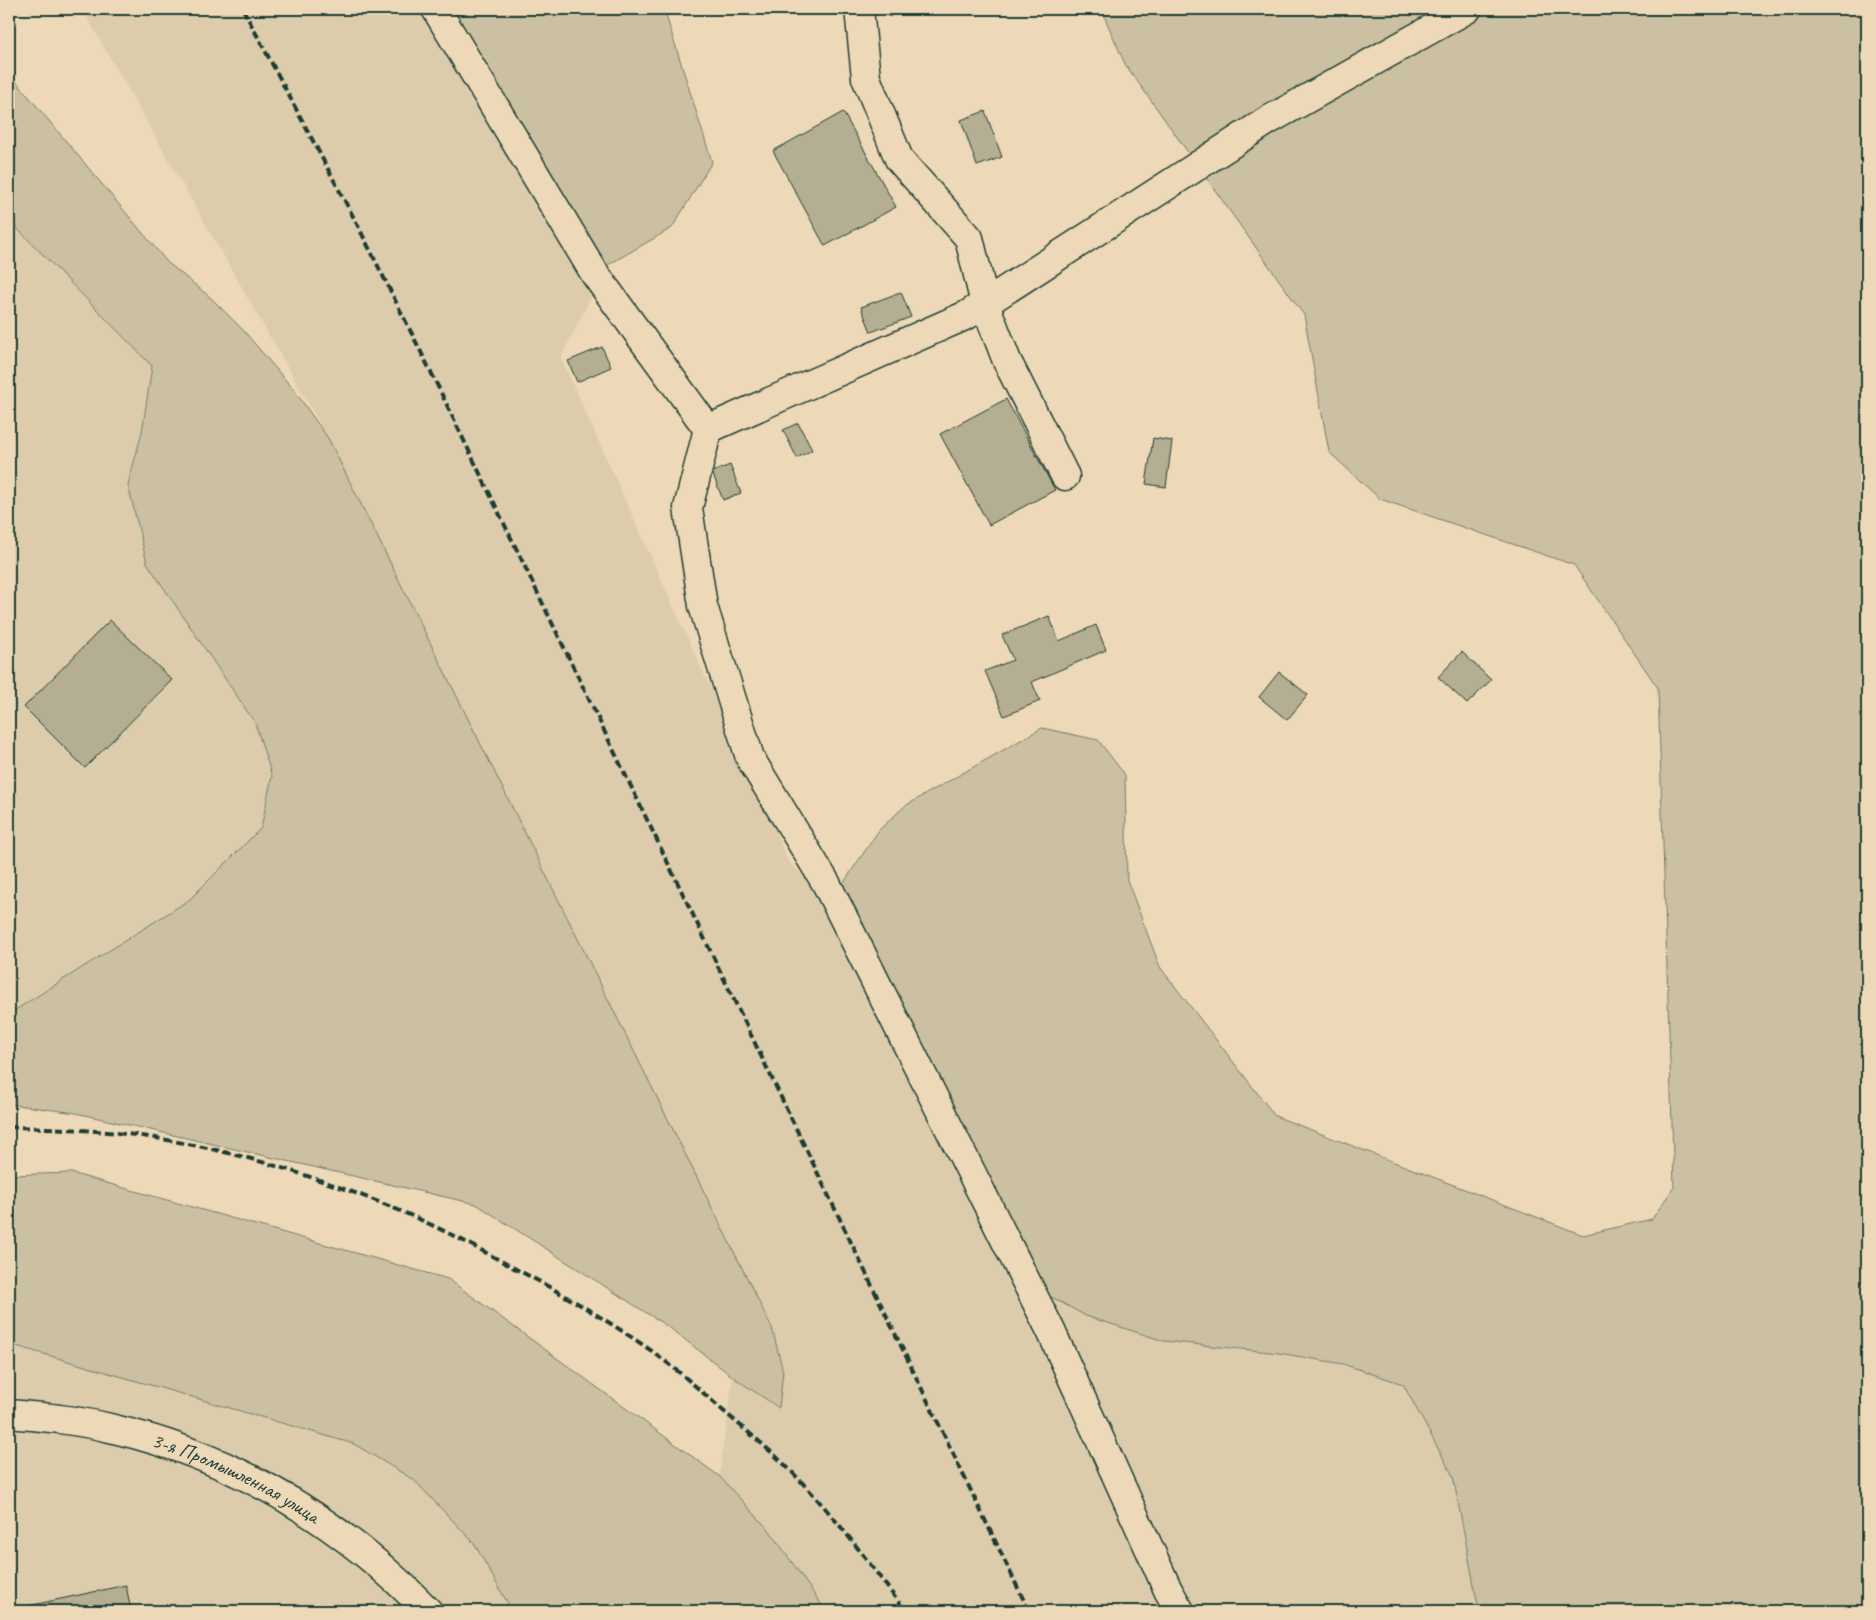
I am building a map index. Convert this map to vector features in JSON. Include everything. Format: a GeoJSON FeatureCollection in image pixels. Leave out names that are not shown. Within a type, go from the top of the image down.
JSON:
{"type":"FeatureCollection","features":[{"type":"Feature","properties":{"kind":"street"},"geometry":{"type":"LineString","coordinates":[[436,9],[595,274],[708,429]]}},
{"type":"Feature","properties":{"kind":"street"},"geometry":{"type":"LineString","coordinates":[[859,9],[866,78],[899,159],[969,238],[985,304],[1007,361],[1065,476]]}},
{"type":"Feature","properties":{"kind":"street"},"geometry":{"type":"LineString","coordinates":[[708,429],[968,315],[1267,121],[1468,9]]}},
{"type":"Feature","properties":{"kind":"street"},"geometry":{"type":"LineString","coordinates":[[708,429],[688,508],[703,606],[750,758],[826,883],[1051,1331],[1168,1590],[1180,1611]]}},
{"type":"Feature","properties":{"kind":"street","name":"3-я Промышленная улица"},"geometry":{"type":"LineString","coordinates":[[9,1414],[60,1418],[113,1428],[166,1444],[217,1463],[267,1487],[314,1514],[358,1546],[399,1582],[428,1611]]}},
{"type":"Feature","properties":{"kind":"shaded area"},"geometry":{"type":"Polygon","coordinates":[[[82,9],[450,9],[606,266],[561,358],[789,862],[1279,1353],[1343,1364],[1403,1384],[1453,1476],[1479,1611],[826,1611],[770,1531],[719,1476],[733,1377],[779,1408],[328,438],[82,9]]]}},
{"type":"Feature","properties":{"kind":"shaded area"},"geometry":{"type":"Polygon","coordinates":[[[450,9],[664,9],[712,162],[672,228],[606,266],[450,9]]]}},
{"type":"Feature","properties":{"kind":"shaded area"},"geometry":{"type":"Polygon","coordinates":[[[1101,9],[1867,9],[1867,1611],[1479,1611],[1453,1476],[1403,1384],[1343,1364],[1279,1353],[1164,1341],[1086,1316],[1035,1288],[830,903],[879,830],[905,806],[1042,728],[1098,740],[1125,775],[1127,880],[1160,967],[1275,1116],[1583,1235],[1652,1219],[1674,1187],[1658,688],[1574,565],[1380,499],[1329,452],[1304,315],[1125,64],[1101,9]]]}},
{"type":"Feature","properties":{"kind":"shaded area"},"geometry":{"type":"Polygon","coordinates":[[[9,73],[167,262],[210,297],[243,330],[294,390],[328,438],[772,1328],[783,1371],[779,1408],[733,1377],[670,1328],[476,1204],[76,1113],[9,1104],[9,1014],[189,900],[261,828],[272,776],[255,723],[147,563],[128,485],[142,432],[152,366],[9,220],[9,73]]]}},
{"type":"Feature","properties":{"kind":"shaded area"},"geometry":{"type":"Polygon","coordinates":[[[9,220],[152,366],[142,432],[128,485],[147,563],[255,723],[272,776],[261,828],[189,900],[9,1014],[9,220]]]}},
{"type":"Feature","properties":{"kind":"shaded area"},"geometry":{"type":"Polygon","coordinates":[[[71,1173],[448,1279],[719,1476],[770,1531],[826,1611],[512,1611],[474,1543],[414,1480],[354,1444],[9,1344],[9,1175],[71,1173]]]}},
{"type":"Feature","properties":{"kind":"shaded area"},"geometry":{"type":"Polygon","coordinates":[[[9,1344],[354,1444],[414,1480],[474,1543],[512,1611],[9,1611],[9,1344]]]}},
{"type":"Feature","properties":{"kind":"building"},"geometry":{"type":"Polygon","coordinates":[[[883,9],[900,9],[889,17],[883,9]]]}},
{"type":"Feature","properties":{"kind":"building"},"geometry":{"type":"Polygon","coordinates":[[[985,111],[1002,157],[977,166],[961,120],[985,111]]]}},
{"type":"Feature","properties":{"kind":"building"},"geometry":{"type":"Polygon","coordinates":[[[843,112],[896,207],[825,246],[773,151],[843,112]]]}},
{"type":"Feature","properties":{"kind":"building"},"geometry":{"type":"Polygon","coordinates":[[[901,292],[911,317],[871,332],[861,307],[901,292]]]}},
{"type":"Feature","properties":{"kind":"building"},"geometry":{"type":"Polygon","coordinates":[[[602,347],[611,367],[577,382],[568,361],[602,347]]]}},
{"type":"Feature","properties":{"kind":"building"},"geometry":{"type":"Polygon","coordinates":[[[1006,399],[1055,490],[989,525],[940,434],[1006,399]]]}},
{"type":"Feature","properties":{"kind":"building"},"geometry":{"type":"Polygon","coordinates":[[[798,423],[812,450],[797,458],[783,430],[798,423]]]}},
{"type":"Feature","properties":{"kind":"building"},"geometry":{"type":"Polygon","coordinates":[[[1153,438],[1172,441],[1166,487],[1146,484],[1153,438]]]}},
{"type":"Feature","properties":{"kind":"building"},"geometry":{"type":"Polygon","coordinates":[[[730,465],[741,493],[723,500],[712,472],[730,465]]]}},
{"type":"Feature","properties":{"kind":"building"},"geometry":{"type":"Polygon","coordinates":[[[1049,616],[1059,641],[1096,625],[1106,650],[1032,682],[1040,701],[1004,716],[985,671],[1013,660],[1002,635],[1049,616]]]}},
{"type":"Feature","properties":{"kind":"building"},"geometry":{"type":"Polygon","coordinates":[[[110,620],[172,680],[85,768],[24,707],[110,620]]]}},
{"type":"Feature","properties":{"kind":"building"},"geometry":{"type":"Polygon","coordinates":[[[1462,652],[1491,680],[1467,704],[1438,677],[1462,652]]]}},
{"type":"Feature","properties":{"kind":"building"},"geometry":{"type":"Polygon","coordinates":[[[1279,672],[1308,695],[1287,720],[1259,697],[1279,672]]]}},
{"type":"Feature","properties":{"kind":"building"},"geometry":{"type":"Polygon","coordinates":[[[126,1585],[131,1611],[9,1611],[9,1610],[126,1585]]]}},
{"type":"Feature","properties":{"kind":"railway"},"geometry":{"type":"LineString","coordinates":[[243,9],[355,220],[430,370],[1029,1611]]}},
{"type":"Feature","properties":{"kind":"railway"},"geometry":{"type":"LineString","coordinates":[[9,1127],[55,1128],[148,1137],[218,1151],[269,1164],[343,1188],[407,1214],[531,1277],[598,1316],[657,1355],[766,1447],[804,1484],[834,1519],[905,1611]]}}]}
